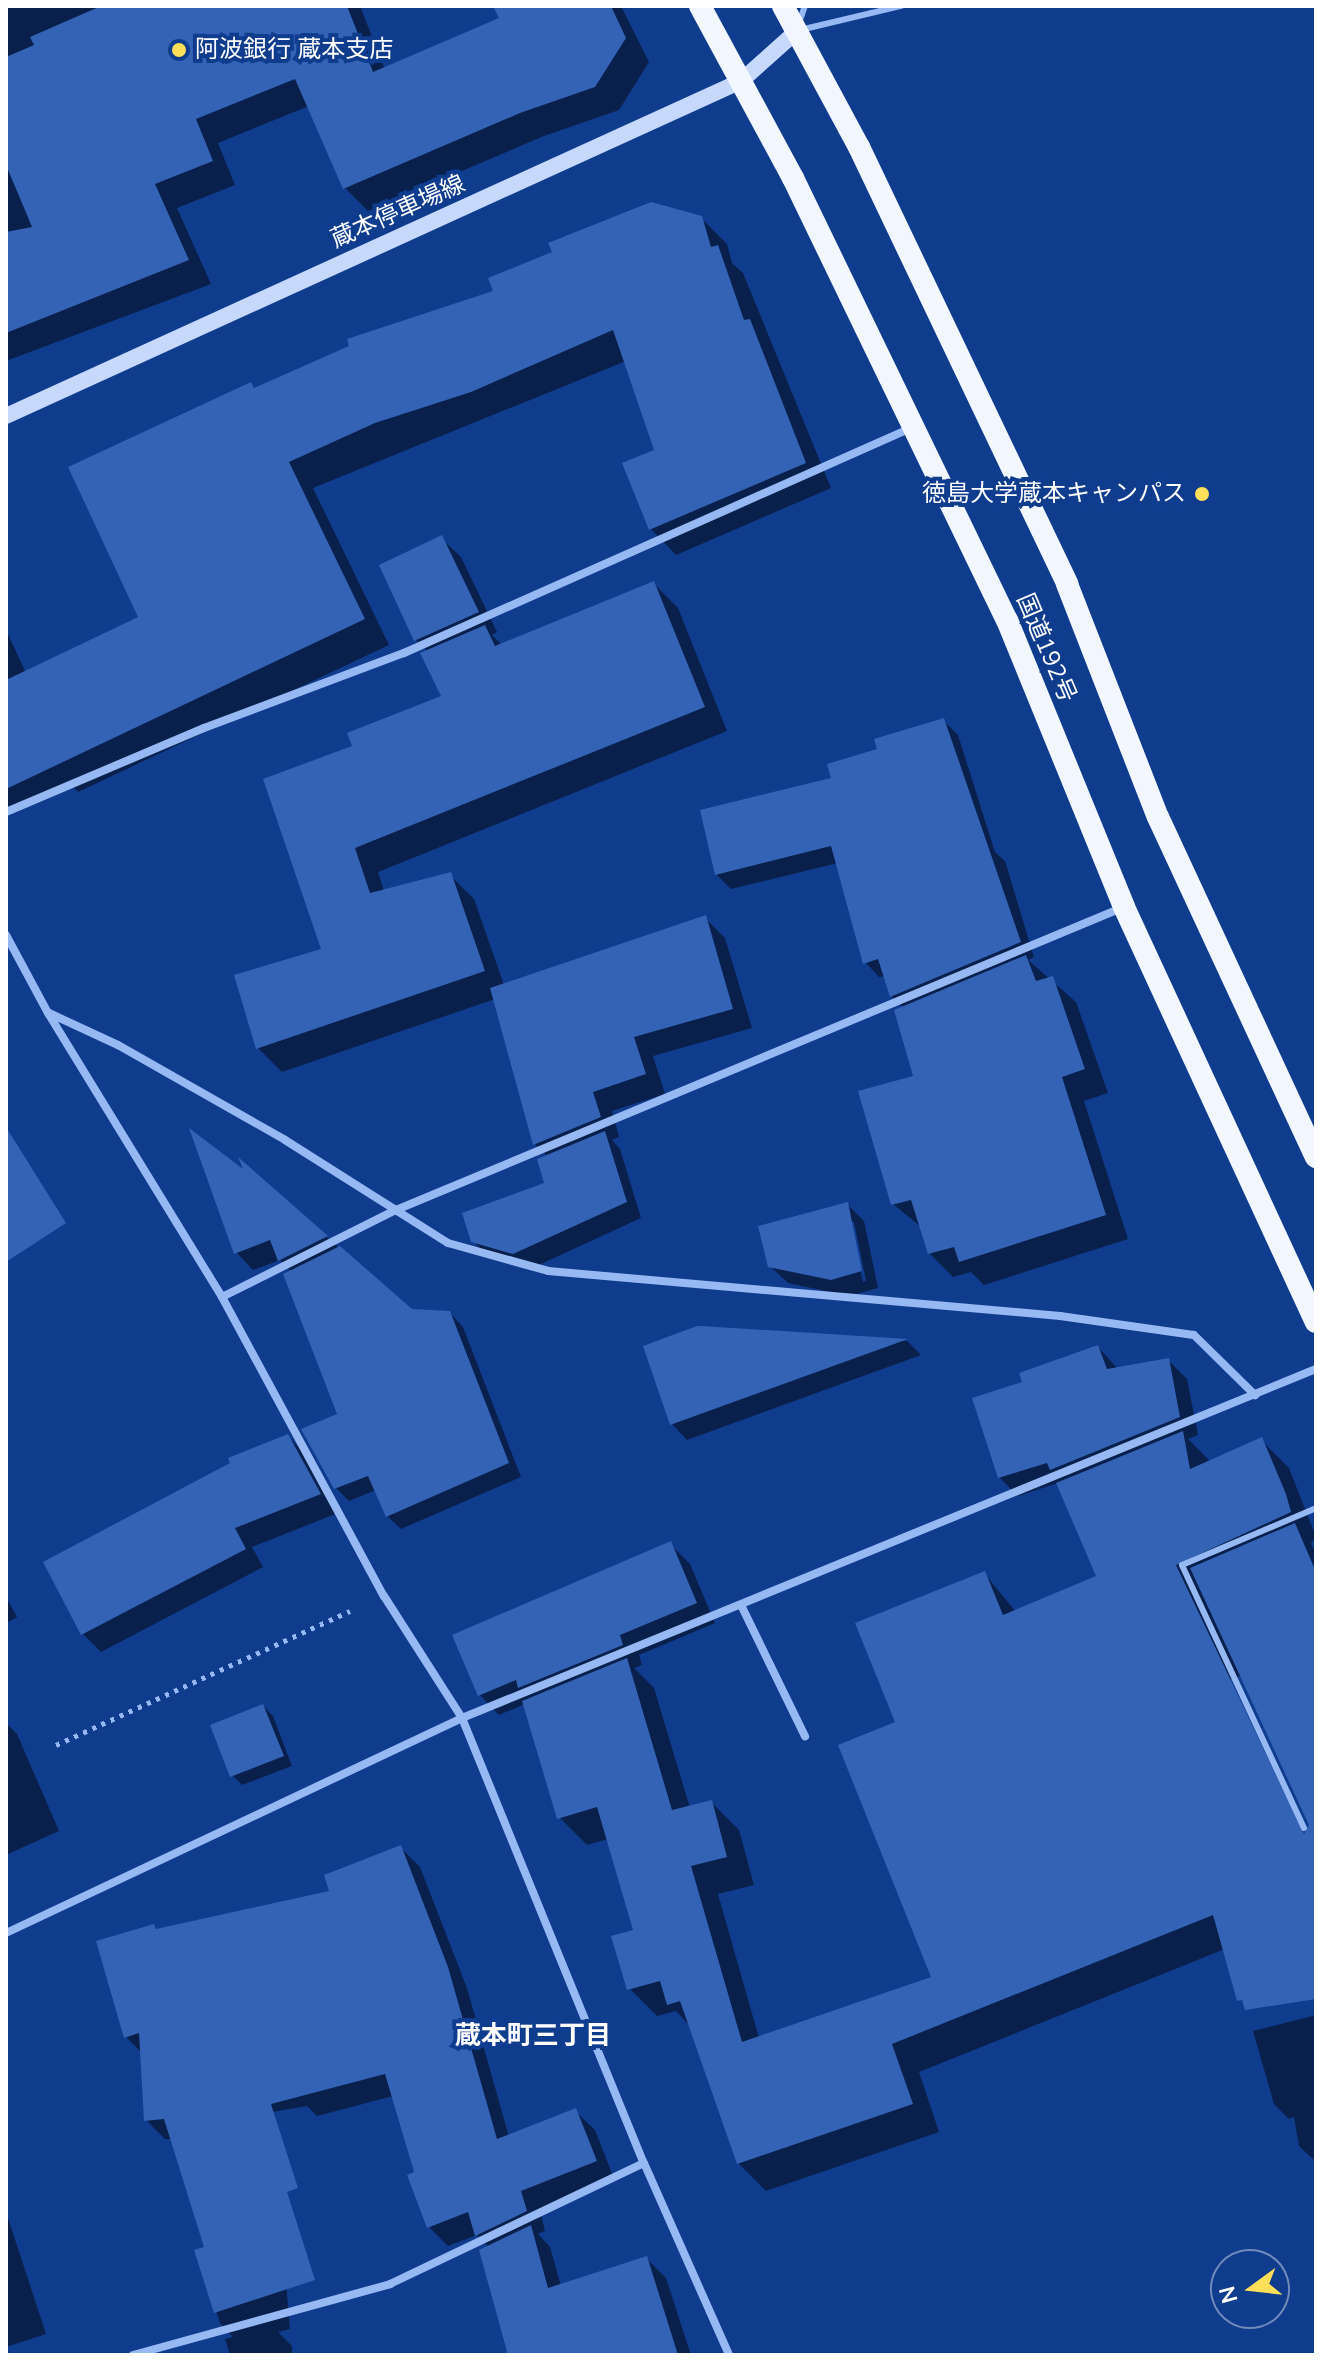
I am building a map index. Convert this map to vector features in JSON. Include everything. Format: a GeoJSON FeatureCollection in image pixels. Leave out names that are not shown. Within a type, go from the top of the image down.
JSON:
{"type":"FeatureCollection","features":[{"type":"Feature","properties":{"kind":"highway","name":"国道192号"},"geometry":{"type":"LineString","coordinates":[[700,6],[915,426],[1007,620],[1124,907],[1316,1322]]}},
{"type":"Feature","properties":{"kind":"highway","name":"国道192号"},"geometry":{"type":"LineString","coordinates":[[783,6],[859,147],[1067,584],[1158,817],[1316,1157]]}},
{"type":"Feature","properties":{"kind":"main road","name":"蔵本停車場線"},"geometry":{"type":"LineString","coordinates":[[6,416],[741,81],[797,31]]}},
{"type":"Feature","properties":{"kind":"street"},"geometry":{"type":"LineString","coordinates":[[6,812],[204,728],[404,653],[915,426]]}},
{"type":"Feature","properties":{"kind":"street"},"geometry":{"type":"LineString","coordinates":[[222,1297],[396,1210],[1124,907]]}},
{"type":"Feature","properties":{"kind":"street"},"geometry":{"type":"LineString","coordinates":[[6,935],[48,1013],[222,1297],[384,1596],[462,1718],[644,2163],[729,2355]]}},
{"type":"Feature","properties":{"kind":"street"},"geometry":{"type":"LineString","coordinates":[[48,1013],[132,1053],[448,1243],[548,1271],[1060,1316],[1194,1335],[1255,1395]]}},
{"type":"Feature","properties":{"kind":"street"},"geometry":{"type":"LineString","coordinates":[[6,1933],[462,1718],[742,1607],[1316,1369]]}},
{"type":"Feature","properties":{"kind":"street"},"geometry":{"type":"LineString","coordinates":[[742,1607],[805,1736]]}},
{"type":"Feature","properties":{"kind":"street"},"geometry":{"type":"LineString","coordinates":[[133,2355],[390,2284],[644,2163]]}},
{"type":"Feature","properties":{"kind":"lane"},"geometry":{"type":"LineString","coordinates":[[797,31],[805,6]]}},
{"type":"Feature","properties":{"kind":"lane"},"geometry":{"type":"LineString","coordinates":[[797,31],[901,6]]}},
{"type":"Feature","properties":{"kind":"lane"},"geometry":{"type":"LineString","coordinates":[[1304,1828],[1182,1565],[1316,1508]]}},
{"type":"Feature","properties":{"kind":"path"},"geometry":{"type":"LineString","coordinates":[[56,1745],[384,1596]]}},
{"type":"Feature","properties":{"kind":"building"},"geometry":{"type":"Polygon","coordinates":[[[101,6],[347,6],[373,72],[499,18],[493,6],[611,6],[626,38],[595,87],[520,113],[343,189],[295,79],[196,119],[213,161],[155,184],[189,260],[6,333],[6,232],[32,227],[6,165],[6,57],[34,45],[30,37],[101,6]]]}},
{"type":"Feature","properties":{"kind":"building"},"geometry":{"type":"Polygon","coordinates":[[[651,202],[702,216],[711,247],[718,245],[744,320],[750,319],[806,463],[649,530],[622,463],[654,450],[613,330],[471,392],[375,423],[289,462],[365,619],[6,789],[6,680],[138,617],[68,467],[251,382],[254,388],[349,346],[347,339],[493,291],[488,278],[552,252],[548,243],[651,202]]]}},
{"type":"Feature","properties":{"kind":"building"},"geometry":{"type":"Polygon","coordinates":[[[442,535],[479,612],[414,641],[379,565],[442,535]]]}},
{"type":"Feature","properties":{"kind":"building"},"geometry":{"type":"Polygon","coordinates":[[[654,581],[705,707],[355,848],[370,893],[451,872],[485,971],[256,1049],[234,975],[321,949],[263,779],[352,746],[347,733],[441,696],[420,653],[485,625],[495,646],[654,581]]]}},
{"type":"Feature","properties":{"kind":"building"},"geometry":{"type":"Polygon","coordinates":[[[944,718],[1021,942],[890,997],[878,959],[863,964],[831,846],[715,875],[700,810],[831,778],[827,764],[877,749],[874,739],[944,718]]]}},
{"type":"Feature","properties":{"kind":"building"},"geometry":{"type":"Polygon","coordinates":[[[706,915],[733,1009],[634,1037],[646,1074],[593,1092],[601,1117],[533,1145],[490,988],[706,915]]]}},
{"type":"Feature","properties":{"kind":"building"},"geometry":{"type":"Polygon","coordinates":[[[1026,955],[1036,981],[1053,976],[1085,1069],[1062,1077],[1106,1215],[959,1262],[954,1247],[928,1254],[911,1200],[891,1205],[858,1091],[913,1076],[894,1010],[1026,955]]]}},
{"type":"Feature","properties":{"kind":"building"},"geometry":{"type":"Polygon","coordinates":[[[6,1127],[66,1223],[6,1262],[6,1127]]]}},
{"type":"Feature","properties":{"kind":"building"},"geometry":{"type":"Polygon","coordinates":[[[189,1128],[243,1169],[238,1157],[328,1236],[278,1261],[270,1240],[234,1254],[189,1128]]]}},
{"type":"Feature","properties":{"kind":"building"},"geometry":{"type":"Polygon","coordinates":[[[605,1131],[627,1202],[513,1254],[471,1242],[462,1213],[544,1183],[537,1159],[605,1131]]]}},
{"type":"Feature","properties":{"kind":"building"},"geometry":{"type":"Polygon","coordinates":[[[848,1202],[862,1271],[831,1280],[768,1267],[758,1226],[848,1202]]]}},
{"type":"Feature","properties":{"kind":"building"},"geometry":{"type":"Polygon","coordinates":[[[340,1246],[412,1309],[450,1311],[509,1463],[386,1517],[368,1476],[334,1489],[301,1429],[337,1414],[283,1274],[340,1246]]]}},
{"type":"Feature","properties":{"kind":"building"},"geometry":{"type":"Polygon","coordinates":[[[697,1326],[908,1339],[670,1425],[643,1346],[697,1326]]]}},
{"type":"Feature","properties":{"kind":"building"},"geometry":{"type":"Polygon","coordinates":[[[1098,1345],[1107,1369],[1169,1358],[1180,1417],[1050,1470],[1047,1463],[998,1478],[972,1398],[1022,1382],[1019,1373],[1098,1345]]]}},
{"type":"Feature","properties":{"kind":"building"},"geometry":{"type":"Polygon","coordinates":[[[1183,1431],[1190,1469],[1262,1437],[1286,1494],[1291,1512],[1176,1565],[1304,1834],[1309,1825],[1190,1568],[1295,1523],[1316,1572],[1316,1999],[1245,2010],[1242,2000],[1237,2001],[1213,1915],[892,2044],[913,2104],[737,2164],[680,2001],[667,2005],[660,1981],[627,1990],[611,1936],[633,1930],[597,1807],[557,1819],[522,1701],[627,1658],[672,1810],[712,1800],[727,1857],[691,1866],[742,2042],[931,1977],[838,1745],[895,1722],[855,1623],[985,1571],[1003,1615],[1096,1576],[1056,1483],[1183,1431]]]}},
{"type":"Feature","properties":{"kind":"building"},"geometry":{"type":"Polygon","coordinates":[[[288,1434],[321,1494],[235,1528],[246,1549],[81,1635],[43,1562],[230,1463],[228,1458],[288,1434]]]}},
{"type":"Feature","properties":{"kind":"building"},"geometry":{"type":"Polygon","coordinates":[[[671,1541],[697,1603],[620,1635],[623,1645],[518,1688],[516,1680],[478,1696],[452,1635],[671,1541]]]}},
{"type":"Feature","properties":{"kind":"building"},"geometry":{"type":"Polygon","coordinates":[[[263,1704],[284,1756],[230,1777],[210,1725],[263,1704]]]}},
{"type":"Feature","properties":{"kind":"building"},"geometry":{"type":"Polygon","coordinates":[[[401,1845],[448,1967],[497,2139],[576,2108],[597,2161],[521,2191],[527,2211],[475,2236],[468,2212],[427,2228],[407,2175],[414,2172],[385,2074],[271,2104],[298,2188],[287,2192],[315,2280],[214,2313],[194,2250],[204,2247],[164,2119],[144,2121],[139,2033],[124,2038],[96,1941],[154,1924],[156,1929],[329,1891],[324,1875],[401,1845]]]}},
{"type":"Feature","properties":{"kind":"building"},"geometry":{"type":"Polygon","coordinates":[[[531,2225],[548,2288],[647,2256],[678,2355],[508,2355],[479,2250],[531,2225]]]}},
{"type":"Feature","properties":{"kind":"place","name":"阿波銀行 蔵本支店"},"geometry":{"type":"Point","coordinates":[179,50]}},
{"type":"Feature","properties":{"kind":"place","name":"徳島大学蔵本キャンパス"},"geometry":{"type":"Point","coordinates":[1202,494]}},
{"type":"Feature","properties":{"kind":"district","name":"蔵本町三丁目"},"geometry":{"type":"Point","coordinates":[533,2036]}}]}
